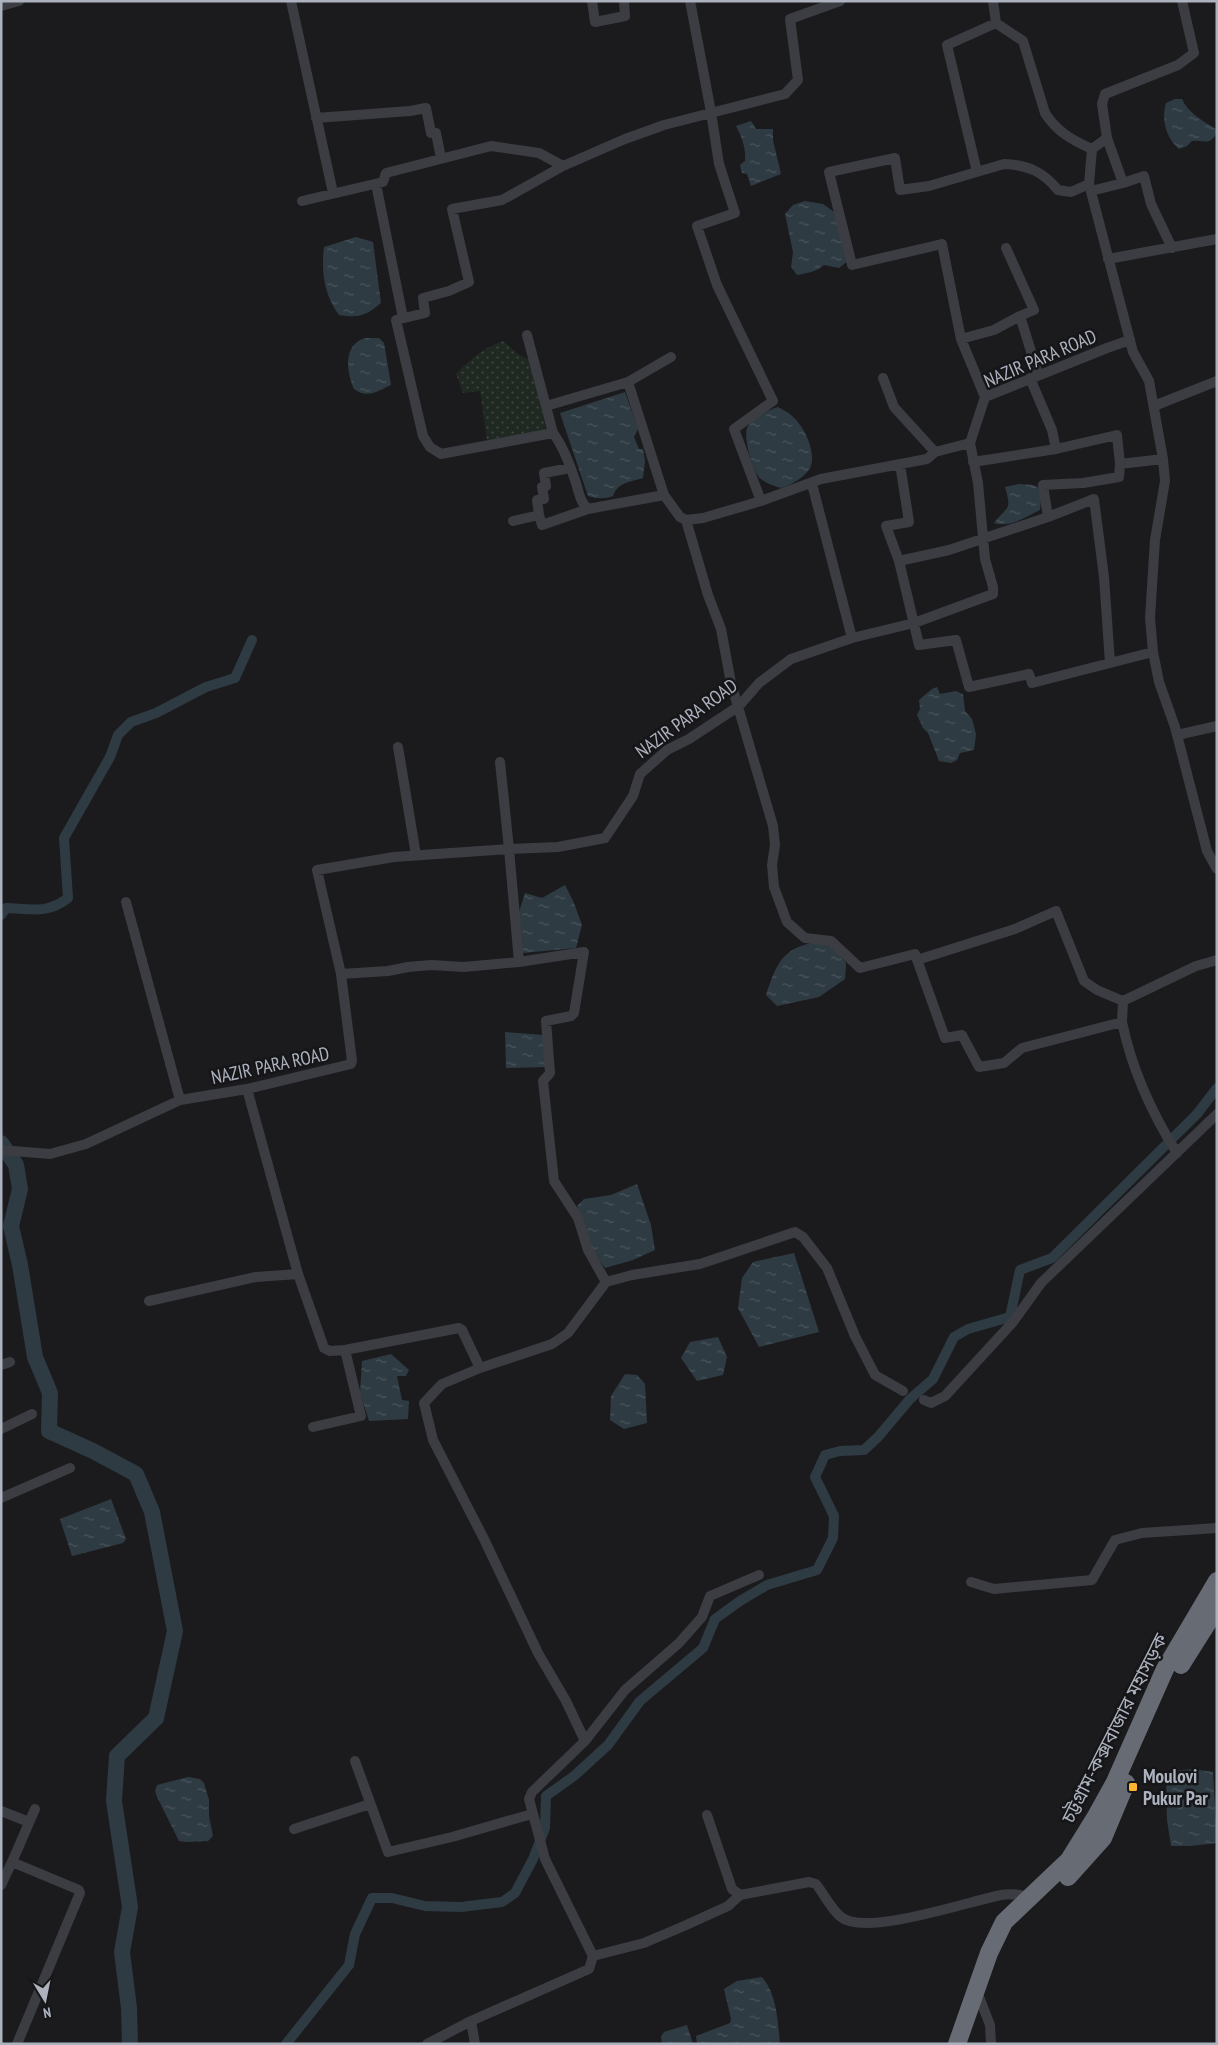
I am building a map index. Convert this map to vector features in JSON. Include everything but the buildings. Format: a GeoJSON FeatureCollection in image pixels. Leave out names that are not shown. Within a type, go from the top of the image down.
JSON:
{"type":"FeatureCollection","features":[{"type":"Feature","properties":{"kind":"highway","name":"চট্টগ্রাম-কক্সবাজার মহাসড়ক"},"geometry":{"type":"LineString","coordinates":[[957,2044],[979,1996],[989,1953],[1004,1922],[1069,1860],[1096,1818],[1116,1782],[1165,1670],[1217,1581]]}},
{"type":"Feature","properties":{"kind":"highway"},"geometry":{"type":"LineString","coordinates":[[968,2044],[979,1996],[1017,1923],[1067,1877],[1103,1838],[1176,1672],[1217,1608]]}},
{"type":"Feature","properties":{"kind":"street"},"geometry":{"type":"LineString","coordinates":[[1,6],[19,1]]}},
{"type":"Feature","properties":{"kind":"street"},"geometry":{"type":"LineString","coordinates":[[291,1],[333,194]]}},
{"type":"Feature","properties":{"kind":"street"},"geometry":{"type":"LineString","coordinates":[[592,1],[595,22],[625,16],[624,1]]}},
{"type":"Feature","properties":{"kind":"street"},"geometry":{"type":"LineString","coordinates":[[690,1],[719,164],[734,213],[697,226],[717,285],[773,401],[734,429],[761,501]]}},
{"type":"Feature","properties":{"kind":"street"},"geometry":{"type":"LineString","coordinates":[[553,433],[441,454],[430,447],[423,436],[396,320],[425,313],[424,298],[449,291],[469,282],[452,209],[502,200],[563,166],[625,139],[664,125],[784,94],[798,80],[790,19],[840,1]]}},
{"type":"Feature","properties":{"kind":"street"},"geometry":{"type":"LineString","coordinates":[[993,1],[996,23],[1022,41],[1045,113],[1051,122],[1064,134],[1092,149]]}},
{"type":"Feature","properties":{"kind":"street"},"geometry":{"type":"LineString","coordinates":[[1123,183],[1107,138],[1102,104],[1105,94],[1178,65],[1194,53],[1182,1]]}},
{"type":"Feature","properties":{"kind":"street"},"geometry":{"type":"LineString","coordinates":[[977,172],[947,45],[996,23]]}},
{"type":"Feature","properties":{"kind":"street"},"geometry":{"type":"LineString","coordinates":[[316,118],[410,111],[426,108],[431,133],[436,133],[440,158]]}},
{"type":"Feature","properties":{"kind":"street"},"geometry":{"type":"LineString","coordinates":[[1092,149],[1107,138]]}},
{"type":"Feature","properties":{"kind":"street"},"geometry":{"type":"LineString","coordinates":[[302,200],[383,182],[386,173],[491,146],[539,152],[563,166]]}},
{"type":"Feature","properties":{"kind":"street"},"geometry":{"type":"LineString","coordinates":[[1092,149],[1090,187],[1133,352],[1148,381],[1154,406],[1166,482],[1155,540],[1150,618],[1153,652],[1159,682],[1177,735],[1207,851],[1217,869]]}},
{"type":"Feature","properties":{"kind":"street"},"geometry":{"type":"LineString","coordinates":[[985,397],[962,339],[942,244],[852,266],[829,172],[895,158],[900,190],[915,189],[1004,164],[1014,164],[1046,176],[1058,190],[1071,192],[1090,187],[1123,183],[1144,176],[1151,204],[1172,248]]}},
{"type":"Feature","properties":{"kind":"street"},"geometry":{"type":"LineString","coordinates":[[376,184],[403,318]]}},
{"type":"Feature","properties":{"kind":"street"},"geometry":{"type":"LineString","coordinates":[[1108,259],[1217,239]]}},
{"type":"Feature","properties":{"kind":"street"},"geometry":{"type":"LineString","coordinates":[[962,339],[994,330],[1034,310],[1006,248]]}},
{"type":"Feature","properties":{"kind":"street"},"geometry":{"type":"LineString","coordinates":[[1020,316],[1034,376],[1052,430],[1056,449]]}},
{"type":"Feature","properties":{"kind":"street"},"geometry":{"type":"LineString","coordinates":[[527,335],[553,433],[570,468],[582,504],[588,509]]}},
{"type":"Feature","properties":{"kind":"street","name":"NAZIR PARA ROAD"},"geometry":{"type":"LineString","coordinates":[[1,1150],[24,1154],[50,1154],[86,1144],[180,1100],[247,1090],[351,1064],[341,974],[317,870],[394,857],[558,847],[605,838],[633,796],[640,774],[667,750],[689,739],[739,706],[759,684],[791,658],[852,638],[914,623],[993,594],[993,587],[985,559],[978,483],[970,443],[985,397],[1034,376],[1130,340]]}},
{"type":"Feature","properties":{"kind":"street"},"geometry":{"type":"LineString","coordinates":[[546,406],[628,382],[671,358]]}},
{"type":"Feature","properties":{"kind":"street"},"geometry":{"type":"LineString","coordinates":[[883,378],[894,407],[935,452]]}},
{"type":"Feature","properties":{"kind":"street"},"geometry":{"type":"LineString","coordinates":[[1154,406],[1217,381]]}},
{"type":"Feature","properties":{"kind":"street"},"geometry":{"type":"LineString","coordinates":[[628,382],[664,495],[680,517],[686,520],[703,518],[761,501],[812,484],[821,479],[927,459],[935,452],[970,443]]}},
{"type":"Feature","properties":{"kind":"street"},"geometry":{"type":"LineString","coordinates":[[973,462],[1056,449],[1116,435],[1120,464],[1119,477],[1083,483],[1042,485],[1048,518]]}},
{"type":"Feature","properties":{"kind":"street"},"geometry":{"type":"LineString","coordinates":[[1120,464],[1163,459]]}},
{"type":"Feature","properties":{"kind":"street"},"geometry":{"type":"LineString","coordinates":[[900,464],[909,522],[886,526],[899,561],[919,645],[956,640],[969,687],[1029,674],[1032,683],[1153,652]]}},
{"type":"Feature","properties":{"kind":"street"},"geometry":{"type":"LineString","coordinates":[[570,468],[544,473],[546,486],[542,487],[544,499],[537,500],[542,525],[588,509],[664,495]]}},
{"type":"Feature","properties":{"kind":"street"},"geometry":{"type":"LineString","coordinates":[[812,484],[852,638]]}},
{"type":"Feature","properties":{"kind":"street"},"geometry":{"type":"LineString","coordinates":[[899,561],[949,550],[984,539],[1048,518],[1094,499],[1104,577],[1110,663]]}},
{"type":"Feature","properties":{"kind":"street"},"geometry":{"type":"LineString","coordinates":[[513,521],[539,515]]}},
{"type":"Feature","properties":{"kind":"street"},"geometry":{"type":"LineString","coordinates":[[686,520],[708,595],[721,629],[731,683],[773,826],[775,845],[772,865],[774,887],[787,922],[806,938],[830,941],[860,968],[914,954],[945,1038],[962,1035],[979,1067],[1004,1063],[1022,1048],[1122,1022]]}},
{"type":"Feature","properties":{"kind":"street"},"geometry":{"type":"LineString","coordinates":[[1177,735],[1217,726]]}},
{"type":"Feature","properties":{"kind":"street"},"geometry":{"type":"LineString","coordinates":[[398,747],[416,856]]}},
{"type":"Feature","properties":{"kind":"street"},"geometry":{"type":"LineString","coordinates":[[500,762],[519,962]]}},
{"type":"Feature","properties":{"kind":"street"},"geometry":{"type":"LineString","coordinates":[[126,902],[180,1100]]}},
{"type":"Feature","properties":{"kind":"street"},"geometry":{"type":"LineString","coordinates":[[917,960],[1015,929],[1056,911],[1084,981],[1097,990],[1123,1000],[1196,966],[1217,960]]}},
{"type":"Feature","properties":{"kind":"street"},"geometry":{"type":"LineString","coordinates":[[341,974],[388,971],[408,967],[464,967],[519,962],[584,952],[574,1013],[571,1016],[546,1021],[550,1073],[543,1082],[554,1181],[578,1218],[588,1250],[606,1282]]}},
{"type":"Feature","properties":{"kind":"street"},"geometry":{"type":"LineString","coordinates":[[1123,1000],[1122,1022],[1129,1055],[1154,1115],[1177,1153]]}},
{"type":"Feature","properties":{"kind":"street"},"geometry":{"type":"LineString","coordinates":[[247,1090],[298,1274],[324,1348],[330,1351],[345,1350],[460,1328],[480,1368]]}},
{"type":"Feature","properties":{"kind":"street"},"geometry":{"type":"LineString","coordinates":[[924,1400],[930,1403],[945,1396],[1013,1322],[1040,1283],[1216,1118]]}},
{"type":"Feature","properties":{"kind":"street"},"geometry":{"type":"LineString","coordinates":[[585,1741],[566,1701],[538,1653],[484,1539],[433,1440],[424,1403],[442,1384],[480,1368],[552,1344],[568,1333],[606,1282],[632,1275],[700,1264],[795,1232],[803,1237],[827,1268],[855,1336],[874,1375],[903,1391]]}},
{"type":"Feature","properties":{"kind":"street"},"geometry":{"type":"LineString","coordinates":[[149,1301],[256,1277],[298,1274]]}},
{"type":"Feature","properties":{"kind":"street"},"geometry":{"type":"LineString","coordinates":[[313,1427],[362,1416],[345,1350]]}},
{"type":"Feature","properties":{"kind":"street"},"geometry":{"type":"LineString","coordinates":[[1,1428],[32,1414]]}},
{"type":"Feature","properties":{"kind":"street"},"geometry":{"type":"LineString","coordinates":[[1,1498],[70,1468]]}},
{"type":"Feature","properties":{"kind":"street"},"geometry":{"type":"LineString","coordinates":[[971,1582],[994,1589],[1092,1580],[1115,1540],[1142,1534],[1217,1528]]}},
{"type":"Feature","properties":{"kind":"street"},"geometry":{"type":"LineString","coordinates":[[593,1956],[542,1851],[529,1798],[532,1792],[585,1741],[625,1690],[679,1643],[702,1617],[710,1596],[759,1574]]}},
{"type":"Feature","properties":{"kind":"street"},"geometry":{"type":"LineString","coordinates":[[355,1761],[388,1852],[452,1837],[532,1814]]}},
{"type":"Feature","properties":{"kind":"street"},"geometry":{"type":"LineString","coordinates":[[294,1829],[370,1804]]}},
{"type":"Feature","properties":{"kind":"street"},"geometry":{"type":"LineString","coordinates":[[1,1885],[35,1809]]}},
{"type":"Feature","properties":{"kind":"street"},"geometry":{"type":"LineString","coordinates":[[1,1811],[29,1822]]}},
{"type":"Feature","properties":{"kind":"street"},"geometry":{"type":"LineString","coordinates":[[708,1815],[732,1889],[740,1895]]}},
{"type":"Feature","properties":{"kind":"street"},"geometry":{"type":"LineString","coordinates":[[12,1862],[79,1890],[80,1896],[17,2044]]}},
{"type":"Feature","properties":{"kind":"street"},"geometry":{"type":"LineString","coordinates":[[593,1956],[644,1943],[676,1930],[728,1906],[740,1895],[809,1882],[816,1884],[842,1918],[856,1924],[883,1922],[950,1909],[1002,1895],[1018,1894],[1031,1897]]}},
{"type":"Feature","properties":{"kind":"street"},"geometry":{"type":"LineString","coordinates":[[427,2044],[471,2020],[586,1971],[593,1956]]}},
{"type":"Feature","properties":{"kind":"street"},"geometry":{"type":"LineString","coordinates":[[979,1996],[990,2025],[992,2044]]}},
{"type":"Feature","properties":{"kind":"street"},"geometry":{"type":"LineString","coordinates":[[471,2020],[475,2044]]}},
{"type":"Feature","properties":{"kind":"shaded area"},"geometry":{"type":"Polygon","coordinates":[[[503,341],[518,354],[530,360],[546,430],[487,440],[480,391],[463,393],[456,374],[478,354],[503,341]]]}},
{"type":"Feature","properties":{"kind":"water"},"geometry":{"type":"Polygon","coordinates":[[[1175,99],[1182,99],[1192,113],[1216,129],[1217,133],[1211,140],[1206,142],[1192,141],[1187,146],[1179,149],[1175,145],[1168,134],[1164,115],[1166,103],[1175,99]]]}},
{"type":"Feature","properties":{"kind":"water"},"geometry":{"type":"Polygon","coordinates":[[[751,121],[756,129],[773,129],[773,140],[781,174],[751,186],[747,174],[742,173],[740,165],[745,161],[745,152],[742,138],[736,126],[751,121]]]}},
{"type":"Feature","properties":{"kind":"water"},"geometry":{"type":"Polygon","coordinates":[[[805,201],[823,204],[837,214],[849,260],[839,268],[824,265],[815,271],[797,275],[791,267],[793,252],[785,214],[793,205],[805,201]]]}},
{"type":"Feature","properties":{"kind":"water"},"geometry":{"type":"Polygon","coordinates":[[[356,237],[373,242],[381,303],[362,315],[339,315],[330,299],[323,274],[324,247],[356,237]]]}},
{"type":"Feature","properties":{"kind":"water"},"geometry":{"type":"Polygon","coordinates":[[[365,338],[379,338],[384,343],[391,385],[368,394],[354,389],[348,367],[348,359],[353,346],[365,338]]]}},
{"type":"Feature","properties":{"kind":"water"},"geometry":{"type":"Polygon","coordinates":[[[625,392],[638,429],[634,437],[639,449],[643,449],[645,461],[643,478],[621,485],[613,496],[594,498],[588,496],[560,413],[625,392]]]}},
{"type":"Feature","properties":{"kind":"water"},"geometry":{"type":"Polygon","coordinates":[[[778,407],[798,422],[809,442],[812,456],[810,468],[805,474],[793,483],[781,488],[764,481],[757,474],[749,452],[746,436],[748,426],[754,420],[778,407]]]}},
{"type":"Feature","properties":{"kind":"water"},"geometry":{"type":"Polygon","coordinates":[[[1019,484],[1033,485],[1039,488],[1040,510],[1012,523],[994,523],[1008,504],[1005,487],[1019,484]]]}},
{"type":"Feature","properties":{"kind":"water"},"geometry":{"type":"Polygon","coordinates":[[[937,687],[940,694],[956,691],[963,694],[965,711],[972,719],[976,734],[974,750],[960,753],[957,760],[951,763],[939,761],[928,733],[923,728],[917,715],[920,709],[919,700],[937,687]]]}},
{"type":"Feature","properties":{"kind":"water"},"geometry":{"type":"Polygon","coordinates":[[[565,885],[582,925],[576,948],[522,953],[519,912],[525,893],[542,898],[565,885]]]}},
{"type":"Feature","properties":{"kind":"water"},"geometry":{"type":"Polygon","coordinates":[[[824,941],[836,950],[846,963],[845,979],[819,997],[777,1006],[766,995],[774,972],[784,956],[800,946],[824,941]]]}},
{"type":"Feature","properties":{"kind":"water"},"geometry":{"type":"Polygon","coordinates":[[[505,1032],[544,1035],[546,1067],[506,1068],[505,1032]]]}},
{"type":"Feature","properties":{"kind":"water"},"geometry":{"type":"Polygon","coordinates":[[[637,1184],[651,1225],[655,1250],[633,1260],[605,1268],[593,1251],[577,1206],[584,1199],[611,1195],[637,1184]]]}},
{"type":"Feature","properties":{"kind":"water"},"geometry":{"type":"Polygon","coordinates":[[[794,1253],[819,1332],[759,1347],[738,1308],[742,1278],[753,1262],[794,1253]]]}},
{"type":"Feature","properties":{"kind":"water"},"geometry":{"type":"Polygon","coordinates":[[[718,1337],[727,1357],[723,1375],[697,1381],[681,1358],[690,1342],[718,1337]]]}},
{"type":"Feature","properties":{"kind":"water"},"geometry":{"type":"Polygon","coordinates":[[[391,1354],[409,1370],[406,1376],[397,1376],[402,1400],[409,1401],[408,1419],[369,1421],[360,1393],[362,1361],[391,1354]]]}},
{"type":"Feature","properties":{"kind":"water"},"geometry":{"type":"Polygon","coordinates":[[[625,1374],[637,1375],[645,1384],[647,1423],[624,1429],[610,1420],[611,1396],[625,1374]]]}},
{"type":"Feature","properties":{"kind":"water"},"geometry":{"type":"Polygon","coordinates":[[[111,1499],[126,1539],[123,1543],[72,1556],[60,1519],[111,1499]]]}},
{"type":"Feature","properties":{"kind":"water"},"geometry":{"type":"Polygon","coordinates":[[[1193,1769],[1213,1772],[1217,1843],[1171,1846],[1167,1820],[1166,1777],[1172,1771],[1193,1769]]]}},
{"type":"Feature","properties":{"kind":"water"},"geometry":{"type":"Polygon","coordinates":[[[188,1777],[200,1779],[204,1783],[209,1800],[209,1816],[213,1836],[208,1841],[179,1841],[155,1791],[157,1785],[188,1777]]]}},
{"type":"Feature","properties":{"kind":"water"},"geometry":{"type":"Polygon","coordinates":[[[762,1977],[774,2000],[780,2044],[697,2044],[696,2036],[730,2023],[731,2019],[724,1989],[737,1981],[762,1977]]]}},
{"type":"Feature","properties":{"kind":"water"},"geometry":{"type":"Polygon","coordinates":[[[687,2025],[693,2044],[662,2044],[661,2037],[664,2032],[687,2025]]]}},
{"type":"Feature","properties":{"kind":"waterway"},"geometry":{"type":"LineString","coordinates":[[1,915],[6,908],[46,908],[61,903],[68,898],[64,838],[110,757],[118,735],[131,722],[156,713],[206,687],[235,678],[252,640]]}},
{"type":"Feature","properties":{"kind":"waterway"},"geometry":{"type":"LineString","coordinates":[[286,2044],[349,1965],[355,1934],[372,1898],[392,1898],[425,1906],[461,1907],[502,1902],[515,1893],[533,1859],[545,1828],[546,1796],[574,1776],[608,1745],[640,1701],[703,1648],[715,1619],[767,1585],[817,1570],[833,1538],[834,1516],[815,1477],[825,1455],[840,1451],[864,1450],[878,1437],[910,1399],[933,1379],[954,1337],[968,1329],[1010,1317],[1020,1270],[1052,1258],[1197,1114],[1217,1088]]}},
{"type":"Feature","properties":{"kind":"waterway"},"geometry":{"type":"LineString","coordinates":[[1,1143],[16,1165],[20,1189],[11,1226],[20,1265],[35,1357],[50,1393],[49,1431],[93,1451],[136,1474],[152,1512],[175,1631],[156,1718],[117,1756],[114,1801],[130,1907],[122,1952],[129,2008],[130,2044]]}},
{"type":"Feature","properties":{"kind":"place","name":"Moulovi Pukur Par"},"geometry":{"type":"Point","coordinates":[1133,1787]}}]}
